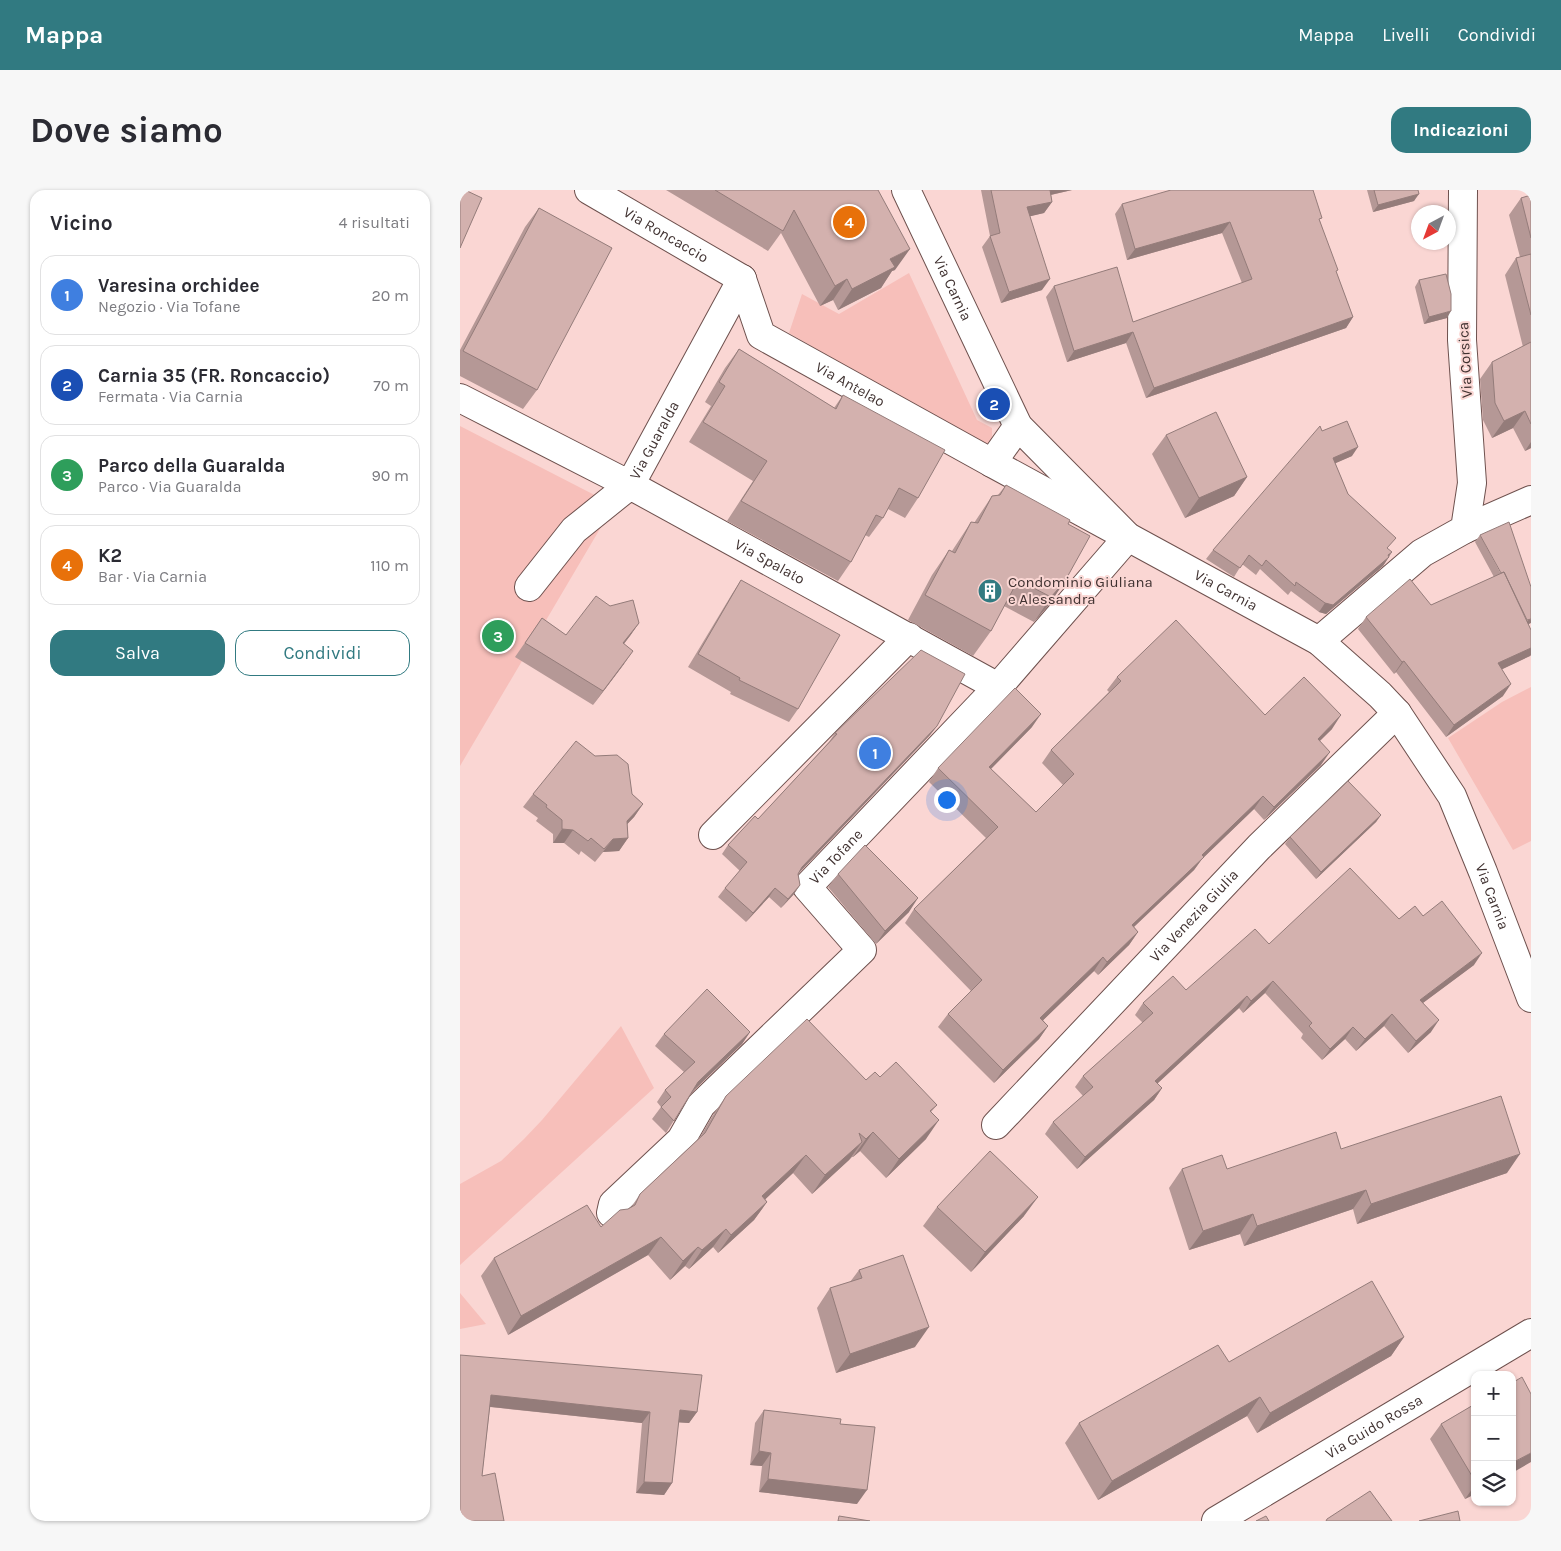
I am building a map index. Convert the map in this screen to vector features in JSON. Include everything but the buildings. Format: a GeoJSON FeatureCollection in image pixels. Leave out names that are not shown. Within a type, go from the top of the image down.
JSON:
{"type":"FeatureCollection","features":[{"type":"Feature","properties":{"kind":"street","name":"Via Roncaccio"},"geometry":{"type":"LineString","coordinates":[[589,190],[742,280]]}},
{"type":"Feature","properties":{"kind":"street","name":"Via Carnia"},"geometry":{"type":"LineString","coordinates":[[906,190],[1018,426],[1128,537],[1319,641],[1380,695],[1396,713],[1452,796],[1484,872],[1531,998]]}},
{"type":"Feature","properties":{"kind":"street","name":"Via Corsica"},"geometry":{"type":"LineString","coordinates":[[1463,190],[1462,340],[1472,483],[1465,529]]}},
{"type":"Feature","properties":{"kind":"street","name":"Via Antelao"},"geometry":{"type":"LineString","coordinates":[[742,280],[761,335],[1128,537]]}},
{"type":"Feature","properties":{"kind":"street","name":"Via Guaralda"},"geometry":{"type":"LineString","coordinates":[[460,398],[630,485],[742,280]]}},
{"type":"Feature","properties":{"kind":"street"},"geometry":{"type":"LineString","coordinates":[[992,463],[1018,426]]}},
{"type":"Feature","properties":{"kind":"street"},"geometry":{"type":"LineString","coordinates":[[528,587],[574,530],[630,485]]}},
{"type":"Feature","properties":{"kind":"street","name":"Via Spalato"},"geometry":{"type":"LineString","coordinates":[[630,485],[998,686]]}},
{"type":"Feature","properties":{"kind":"street"},"geometry":{"type":"LineString","coordinates":[[1319,641],[1422,553],[1465,529],[1531,500]]}},
{"type":"Feature","properties":{"kind":"street","name":"Via Tofane"},"geometry":{"type":"LineString","coordinates":[[611,1212],[613,1204],[681,1140],[701,1105],[862,950],[807,887],[998,686],[1128,537]]}},
{"type":"Feature","properties":{"kind":"street"},"geometry":{"type":"LineString","coordinates":[[712,835],[910,637]]}},
{"type":"Feature","properties":{"kind":"street","name":"Via Venezia Giulia"},"geometry":{"type":"LineString","coordinates":[[996,1125],[1259,847],[1396,713]]}},
{"type":"Feature","properties":{"kind":"street","name":"Via Guido Rossa"},"geometry":{"type":"LineString","coordinates":[[1216,1521],[1531,1333]]}},
{"type":"Feature","properties":{"kind":"shaded area"},"geometry":{"type":"Polygon","coordinates":[[[909,273],[977,420],[992,428],[992,441],[983,446],[789,333],[802,294],[839,314],[909,273]]]}},
{"type":"Feature","properties":{"kind":"shaded area"},"geometry":{"type":"Polygon","coordinates":[[[460,426],[614,505],[460,766],[460,426]]]}},
{"type":"Feature","properties":{"kind":"shaded area"},"geometry":{"type":"Polygon","coordinates":[[[1531,687],[1531,841],[1513,850],[1448,738],[1502,702],[1531,687]]]}},
{"type":"Feature","properties":{"kind":"shaded area"},"geometry":{"type":"Polygon","coordinates":[[[621,1026],[654,1088],[460,1265],[460,1184],[501,1161],[524,1139],[621,1026]]]}},
{"type":"Feature","properties":{"kind":"shaded area"},"geometry":{"type":"Polygon","coordinates":[[[460,1293],[486,1324],[460,1329],[460,1293]]]}},
{"type":"Feature","properties":{"kind":"place","name":"K2"},"geometry":{"type":"Point","coordinates":[849,222]}},
{"type":"Feature","properties":{"kind":"place","name":"Carnia 35 (FR. Roncaccio)"},"geometry":{"type":"Point","coordinates":[994,404]}},
{"type":"Feature","properties":{"kind":"place","name":"Condominio Giuliana e Alessandra"},"geometry":{"type":"Point","coordinates":[990,591]}},
{"type":"Feature","properties":{"kind":"place","name":"Parco della Guaralda"},"geometry":{"type":"Point","coordinates":[498,636]}},
{"type":"Feature","properties":{"kind":"place","name":"Varesina orchidee"},"geometry":{"type":"Point","coordinates":[875,753]}}]}
